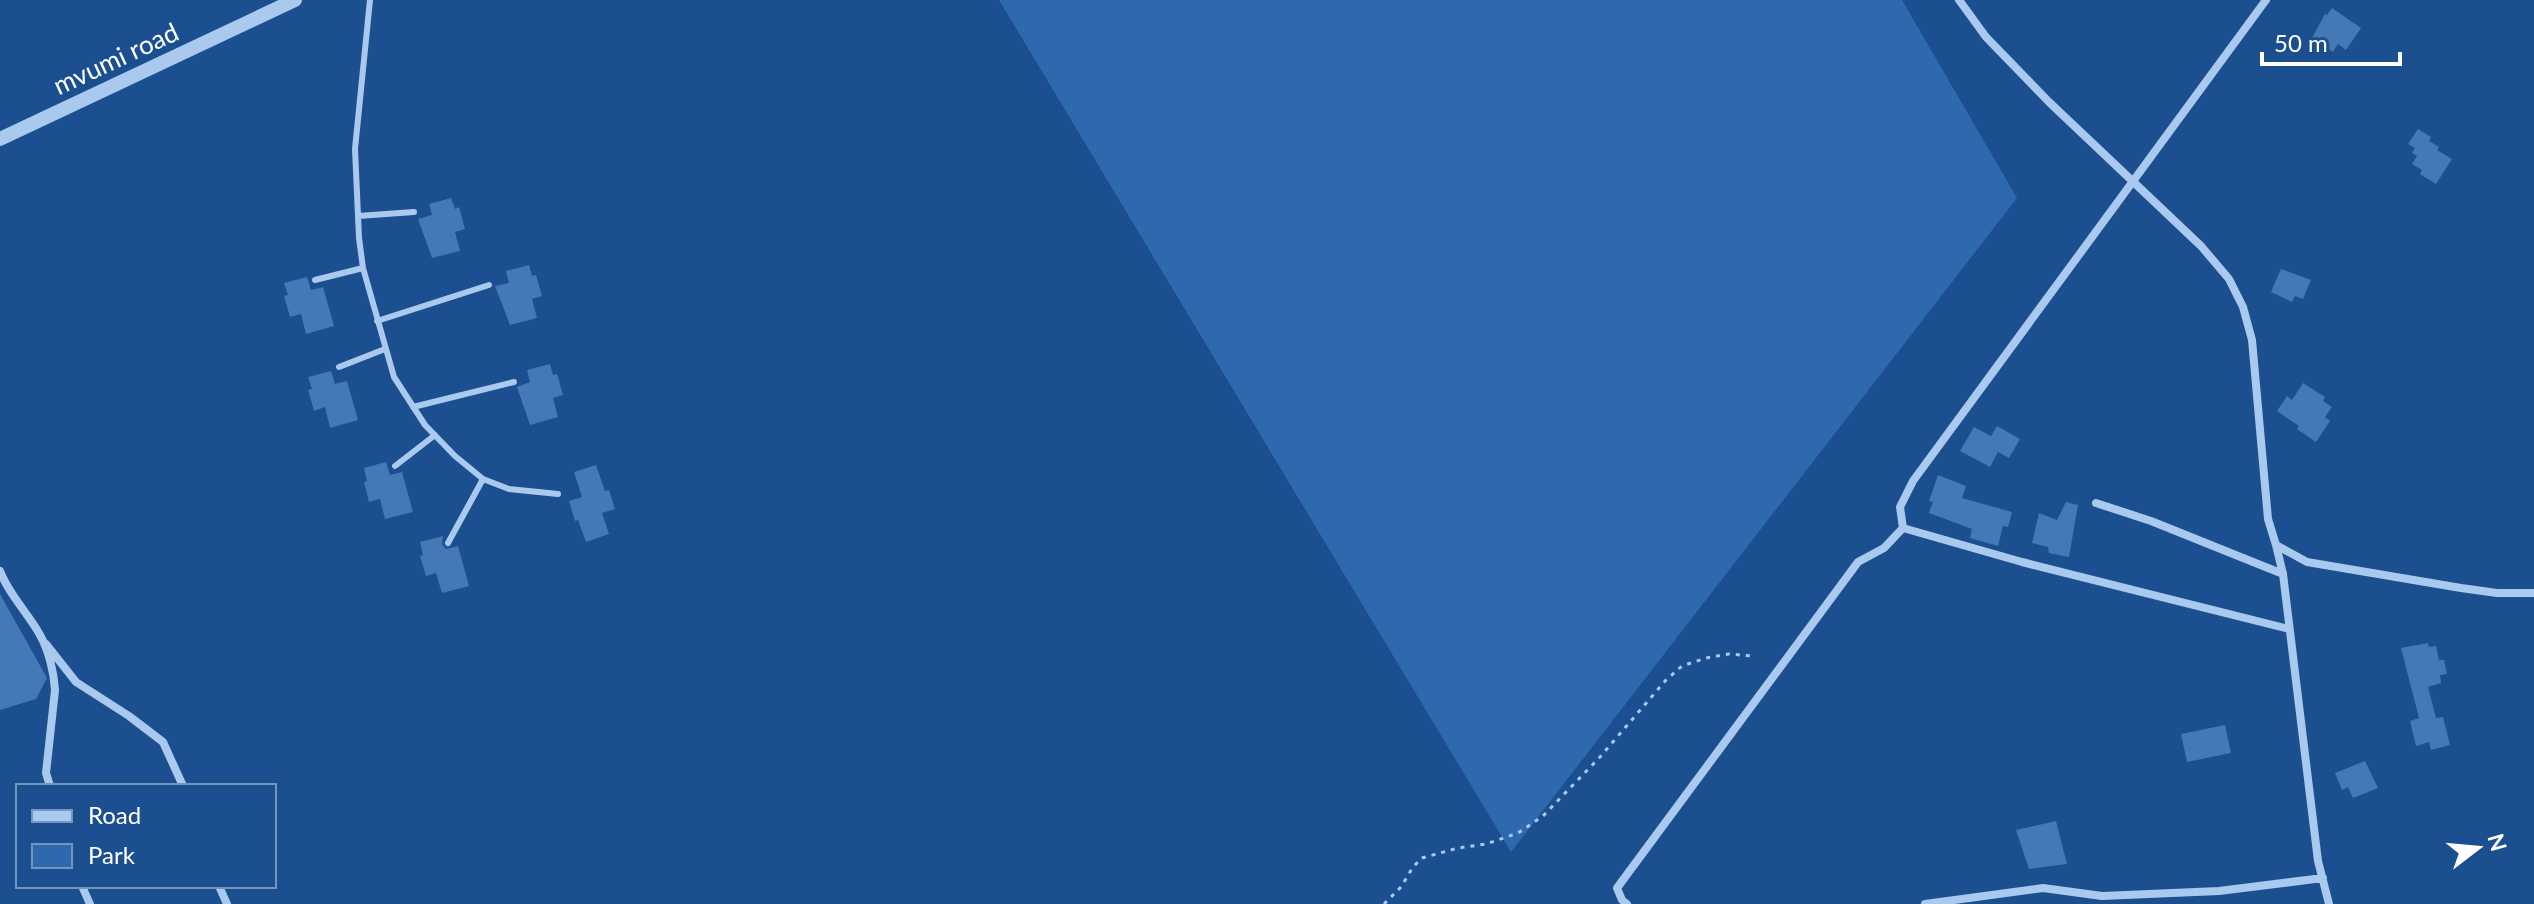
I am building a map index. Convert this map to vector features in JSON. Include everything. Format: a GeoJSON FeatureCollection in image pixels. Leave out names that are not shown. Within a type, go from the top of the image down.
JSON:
{"type":"FeatureCollection","features":[{"type":"Feature","properties":{"kind":"street","name":"mvumi road"},"geometry":{"type":"LineString","coordinates":[[0,139],[295,0]]}},
{"type":"Feature","properties":{"kind":"street"},"geometry":{"type":"LineString","coordinates":[[1959,0],[1986,37],[2049,102],[2201,246],[2229,279],[2243,307],[2252,340],[2268,519],[2283,574],[2318,861],[2329,904]]}},
{"type":"Feature","properties":{"kind":"street"},"geometry":{"type":"LineString","coordinates":[[1903,528],[1900,507],[1913,481],[2266,0]]}},
{"type":"Feature","properties":{"kind":"street"},"geometry":{"type":"LineString","coordinates":[[2096,503],[2151,521],[2283,574]]}},
{"type":"Feature","properties":{"kind":"street"},"geometry":{"type":"LineString","coordinates":[[1903,528],[2022,562],[2289,629]]}},
{"type":"Feature","properties":{"kind":"street"},"geometry":{"type":"LineString","coordinates":[[1627,904],[1617,888],[1858,562],[1884,548],[1903,528]]}},
{"type":"Feature","properties":{"kind":"street"},"geometry":{"type":"LineString","coordinates":[[2276,545],[2307,562],[2497,593],[2534,593]]}},
{"type":"Feature","properties":{"kind":"street"},"geometry":{"type":"LineString","coordinates":[[0,571],[20,607],[76,682],[163,742],[182,784]]}},
{"type":"Feature","properties":{"kind":"street"},"geometry":{"type":"LineString","coordinates":[[41,637],[55,690],[46,773],[49,784]]}},
{"type":"Feature","properties":{"kind":"street"},"geometry":{"type":"LineString","coordinates":[[1925,904],[2043,888],[2102,896],[2219,891],[2323,878]]}},
{"type":"Feature","properties":{"kind":"lane"},"geometry":{"type":"LineString","coordinates":[[370,0],[355,149],[358,216],[363,268],[394,377],[435,435],[483,479],[509,489],[558,494]]}},
{"type":"Feature","properties":{"kind":"lane"},"geometry":{"type":"LineString","coordinates":[[358,216],[414,212]]}},
{"type":"Feature","properties":{"kind":"lane"},"geometry":{"type":"LineString","coordinates":[[315,280],[363,268]]}},
{"type":"Feature","properties":{"kind":"lane"},"geometry":{"type":"LineString","coordinates":[[377,321],[489,285]]}},
{"type":"Feature","properties":{"kind":"lane"},"geometry":{"type":"LineString","coordinates":[[339,367],[385,349]]}},
{"type":"Feature","properties":{"kind":"lane"},"geometry":{"type":"LineString","coordinates":[[413,407],[514,382]]}},
{"type":"Feature","properties":{"kind":"lane"},"geometry":{"type":"LineString","coordinates":[[395,466],[435,435]]}},
{"type":"Feature","properties":{"kind":"lane"},"geometry":{"type":"LineString","coordinates":[[448,543],[483,479]]}},
{"type":"Feature","properties":{"kind":"path"},"geometry":{"type":"LineString","coordinates":[[1384,904],[1422,858],[1508,837],[1543,816],[1682,666],[1717,656],[1752,656]]}},
{"type":"Feature","properties":{"kind":"green space"},"geometry":{"type":"Polygon","coordinates":[[[999,0],[1902,0],[2017,198],[1511,852],[999,0]]]}},
{"type":"Feature","properties":{"kind":"building"},"geometry":{"type":"Polygon","coordinates":[[[2332,8],[2361,28],[2346,50],[2338,44],[2333,52],[2312,38],[2325,14],[2332,8]]]}},
{"type":"Feature","properties":{"kind":"building"},"geometry":{"type":"Polygon","coordinates":[[[2418,129],[2431,137],[2429,141],[2439,147],[2437,150],[2452,159],[2436,184],[2420,174],[2422,170],[2412,164],[2417,156],[2412,153],[2415,148],[2408,144],[2418,129]]]}},
{"type":"Feature","properties":{"kind":"building"},"geometry":{"type":"Polygon","coordinates":[[[451,198],[455,209],[459,207],[465,229],[455,232],[460,251],[432,258],[418,219],[432,215],[429,204],[451,198]]]}},
{"type":"Feature","properties":{"kind":"building"},"geometry":{"type":"Polygon","coordinates":[[[529,265],[532,276],[536,275],[542,296],[532,299],[537,318],[510,325],[495,286],[509,283],[506,271],[529,265]]]}},
{"type":"Feature","properties":{"kind":"building"},"geometry":{"type":"Polygon","coordinates":[[[2281,269],[2311,280],[2303,299],[2295,296],[2292,302],[2271,292],[2281,269]]]}},
{"type":"Feature","properties":{"kind":"building"},"geometry":{"type":"Polygon","coordinates":[[[307,277],[311,290],[323,287],[334,326],[306,334],[301,314],[290,317],[284,283],[307,277]]]}},
{"type":"Feature","properties":{"kind":"building"},"geometry":{"type":"Polygon","coordinates":[[[550,364],[553,375],[557,374],[563,395],[553,398],[558,417],[530,425],[517,387],[530,382],[527,370],[550,364]]]}},
{"type":"Feature","properties":{"kind":"building"},"geometry":{"type":"Polygon","coordinates":[[[331,371],[335,384],[347,381],[358,420],[330,428],[325,407],[314,411],[308,377],[331,371]]]}},
{"type":"Feature","properties":{"kind":"building"},"geometry":{"type":"Polygon","coordinates":[[[2303,383],[2325,397],[2323,401],[2332,407],[2325,417],[2330,421],[2316,442],[2277,411],[2287,396],[2292,400],[2303,383]]]}},
{"type":"Feature","properties":{"kind":"building"},"geometry":{"type":"Polygon","coordinates":[[[1997,426],[2020,439],[2009,458],[1998,452],[1990,467],[1960,451],[1974,427],[1991,436],[1997,426]]]}},
{"type":"Feature","properties":{"kind":"building"},"geometry":{"type":"Polygon","coordinates":[[[386,462],[390,475],[402,472],[413,512],[385,519],[380,499],[369,502],[364,468],[386,462]]]}},
{"type":"Feature","properties":{"kind":"building"},"geometry":{"type":"Polygon","coordinates":[[[596,465],[615,509],[602,513],[609,534],[586,542],[569,501],[582,497],[574,472],[596,465]]]}},
{"type":"Feature","properties":{"kind":"building"},"geometry":{"type":"Polygon","coordinates":[[[1938,475],[1966,486],[1962,498],[2012,512],[2008,527],[2003,526],[1998,546],[1970,538],[1972,529],[1929,513],[1933,502],[1929,501],[1938,475]]]}},
{"type":"Feature","properties":{"kind":"building"},"geometry":{"type":"Polygon","coordinates":[[[2066,502],[2078,505],[2069,557],[2049,553],[2048,547],[2032,543],[2039,513],[2057,520],[2066,502]]]}},
{"type":"Feature","properties":{"kind":"building"},"geometry":{"type":"Polygon","coordinates":[[[443,536],[442,544],[446,549],[458,546],[469,586],[442,593],[436,573],[426,576],[420,556],[423,555],[420,542],[443,536]]]}},
{"type":"Feature","properties":{"kind":"building"},"geometry":{"type":"Polygon","coordinates":[[[0,594],[47,678],[36,699],[0,710],[0,594]]]}},
{"type":"Feature","properties":{"kind":"building"},"geometry":{"type":"Polygon","coordinates":[[[2428,643],[2429,647],[2436,646],[2439,660],[2444,660],[2447,674],[2440,675],[2441,683],[2428,687],[2436,718],[2443,717],[2450,745],[2431,750],[2429,742],[2416,746],[2410,721],[2419,718],[2401,648],[2428,643]]]}},
{"type":"Feature","properties":{"kind":"building"},"geometry":{"type":"Polygon","coordinates":[[[2225,725],[2231,753],[2187,762],[2181,734],[2225,725]]]}},
{"type":"Feature","properties":{"kind":"building"},"geometry":{"type":"Polygon","coordinates":[[[2365,761],[2378,788],[2353,798],[2348,787],[2342,790],[2335,773],[2365,761]]]}},
{"type":"Feature","properties":{"kind":"building"},"geometry":{"type":"Polygon","coordinates":[[[2056,821],[2067,864],[2029,869],[2016,830],[2056,821]]]}}]}
